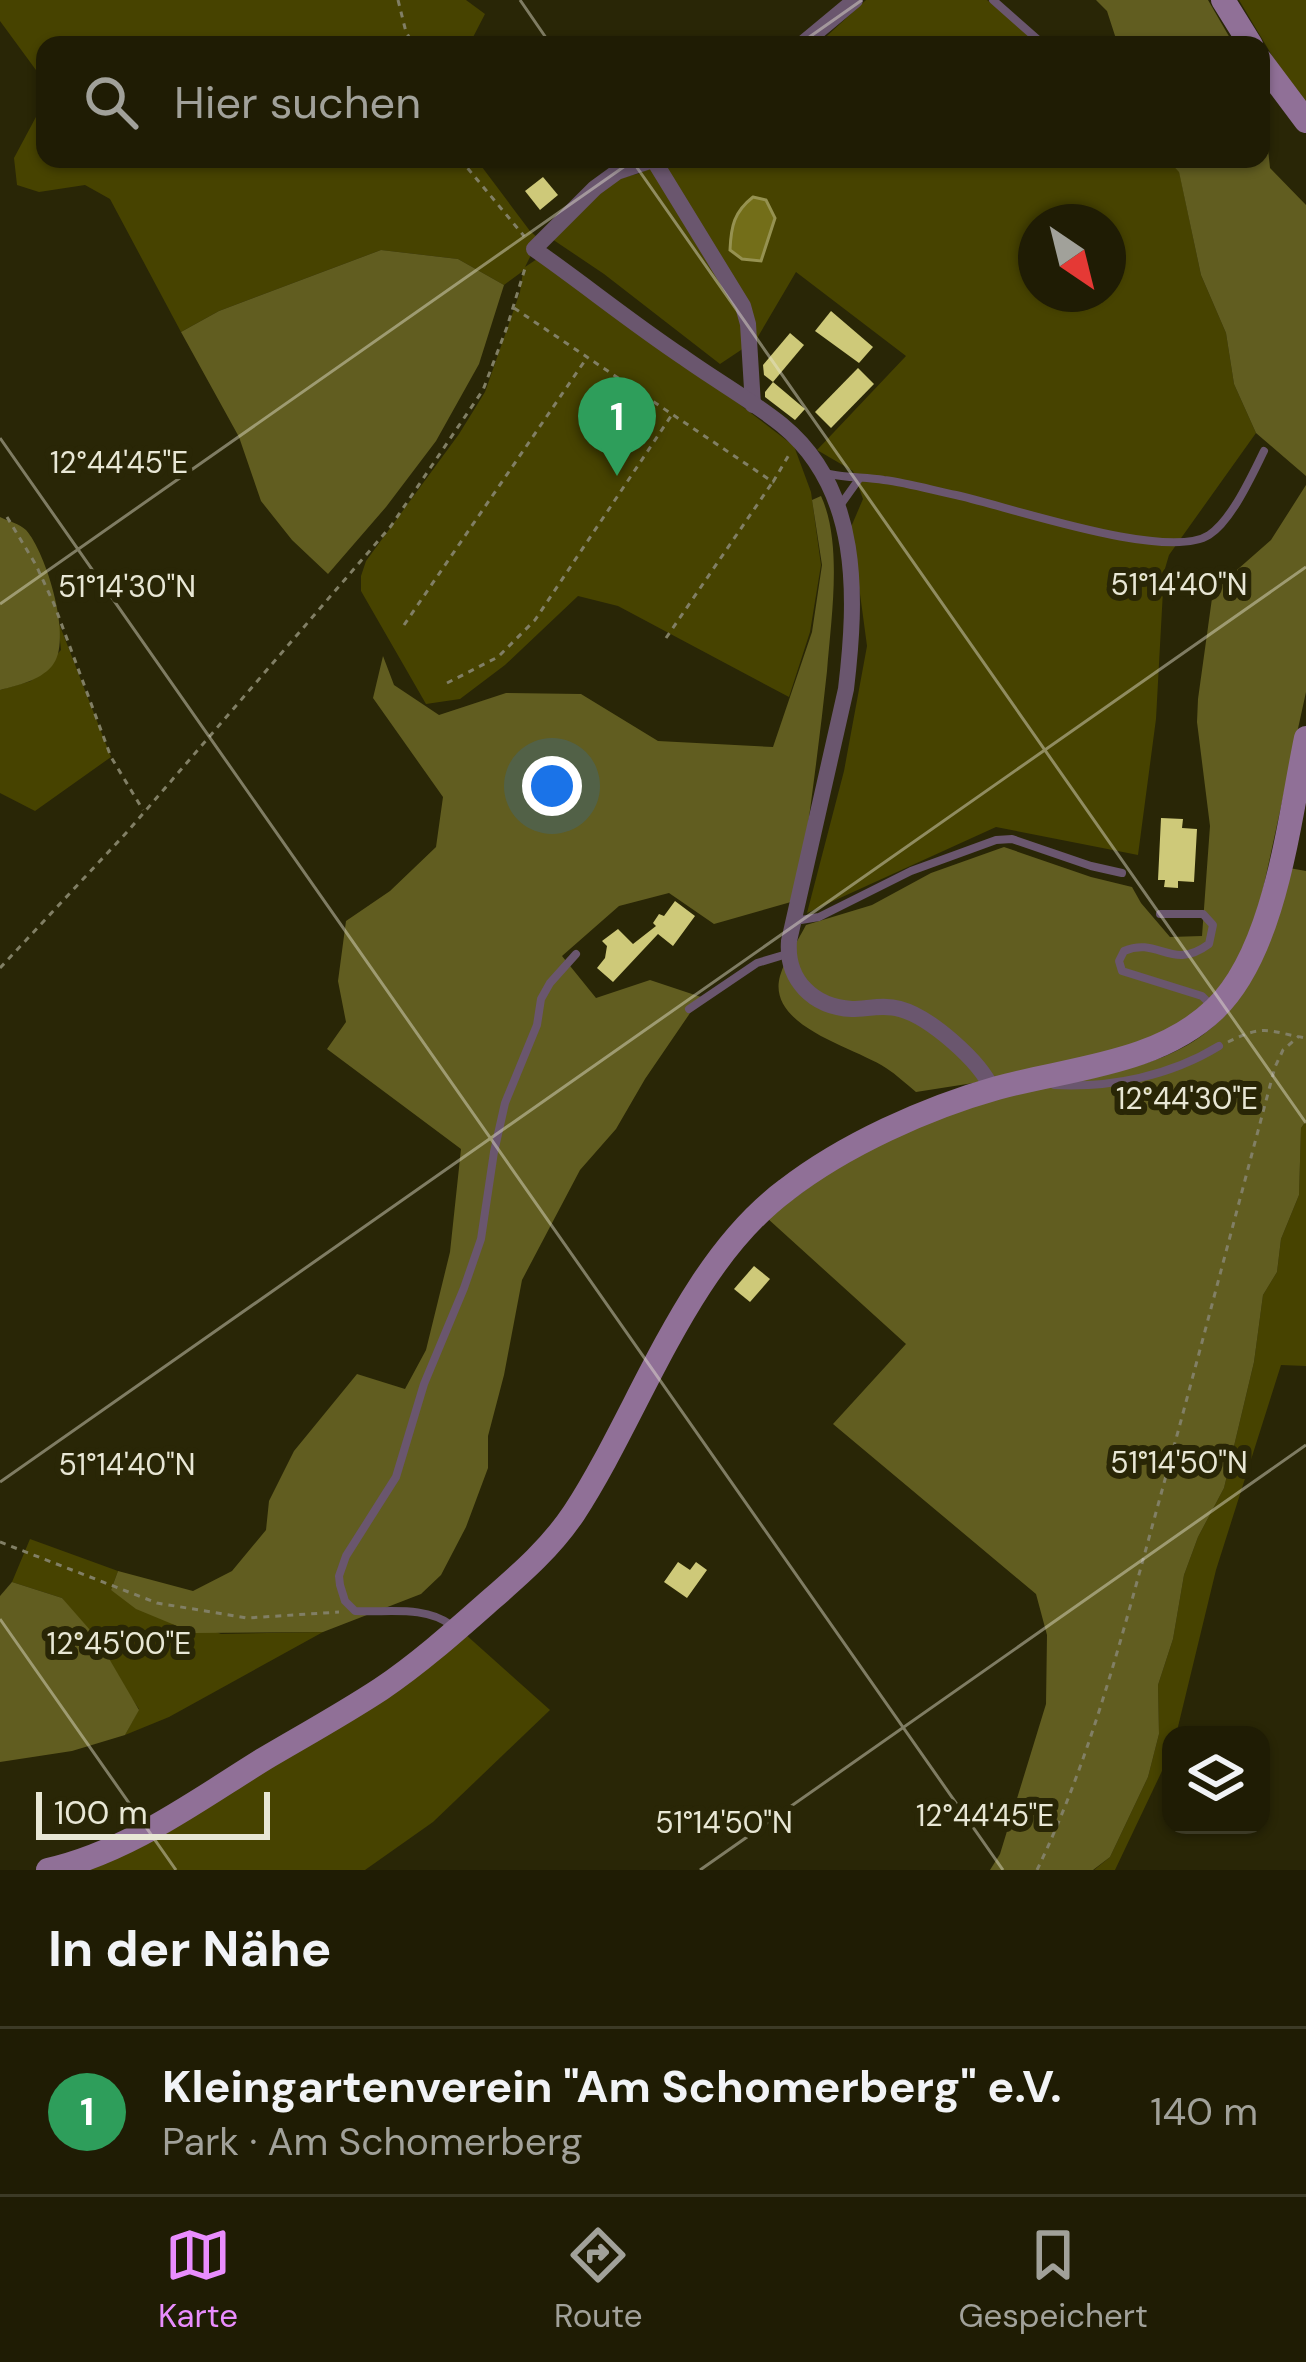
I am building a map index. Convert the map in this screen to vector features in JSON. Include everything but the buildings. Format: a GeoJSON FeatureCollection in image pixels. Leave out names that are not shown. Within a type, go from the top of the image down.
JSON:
{"type":"FeatureCollection","features":[{"type":"Feature","properties":{"kind":"main road"},"geometry":{"type":"LineString","coordinates":[[1223,0],[1245,36]]}},
{"type":"Feature","properties":{"kind":"main road"},"geometry":{"type":"LineString","coordinates":[[1270,73],[1306,122]]}},
{"type":"Feature","properties":{"kind":"main road"},"geometry":{"type":"LineString","coordinates":[[48,1870],[117,1846],[161,1823],[382,1688],[536,1559],[571,1517],[715,1265],[766,1206],[800,1179],[952,1102],[1150,1050],[1215,1009],[1238,979],[1269,909],[1306,738]]}},
{"type":"Feature","properties":{"kind":"street"},"geometry":{"type":"LineString","coordinates":[[812,36],[855,0]]}},
{"type":"Feature","properties":{"kind":"street"},"geometry":{"type":"LineString","coordinates":[[627,168],[595,188],[534,249],[782,425],[821,472],[847,532],[853,585],[846,689],[788,954],[794,977],[821,1003],[849,1009],[901,1009],[942,1034],[972,1060],[992,1089]]}},
{"type":"Feature","properties":{"kind":"street"},"geometry":{"type":"LineString","coordinates":[[659,168],[743,306],[753,405]]}},
{"type":"Feature","properties":{"kind":"lane"},"geometry":{"type":"LineString","coordinates":[[993,0],[1034,36]]}},
{"type":"Feature","properties":{"kind":"lane"},"geometry":{"type":"LineString","coordinates":[[821,472],[1002,505],[1103,534],[1186,541],[1211,534],[1232,508],[1264,451]]}},
{"type":"Feature","properties":{"kind":"lane"},"geometry":{"type":"LineString","coordinates":[[838,508],[859,479]]}},
{"type":"Feature","properties":{"kind":"lane"},"geometry":{"type":"LineString","coordinates":[[795,921],[819,917],[911,871],[996,840],[1012,839],[1122,873]]}},
{"type":"Feature","properties":{"kind":"lane"},"geometry":{"type":"LineString","coordinates":[[1160,914],[1204,914],[1213,925],[1210,944],[1180,957],[1139,945],[1124,951],[1119,961],[1122,970],[1202,996],[1215,1009]]}},
{"type":"Feature","properties":{"kind":"lane"},"geometry":{"type":"LineString","coordinates":[[456,1630],[445,1620],[416,1611],[355,1611],[345,1601],[339,1576],[346,1556],[396,1478],[424,1384],[481,1239],[505,1102],[537,1025],[541,999],[576,954]]}},
{"type":"Feature","properties":{"kind":"lane"},"geometry":{"type":"LineString","coordinates":[[689,1009],[757,963],[788,954]]}},
{"type":"Feature","properties":{"kind":"lane"},"geometry":{"type":"LineString","coordinates":[[1044,1075],[1055,1085],[1124,1082],[1198,1059],[1219,1046]]}},
{"type":"Feature","properties":{"kind":"path"},"geometry":{"type":"LineString","coordinates":[[398,0],[408,36]]}},
{"type":"Feature","properties":{"kind":"path"},"geometry":{"type":"LineString","coordinates":[[0,968],[144,812],[391,526],[483,390],[534,249],[467,168]]}},
{"type":"Feature","properties":{"kind":"path"},"geometry":{"type":"LineString","coordinates":[[513,308],[772,482]]}},
{"type":"Feature","properties":{"kind":"path"},"geometry":{"type":"LineString","coordinates":[[404,625],[587,357]]}},
{"type":"Feature","properties":{"kind":"path"},"geometry":{"type":"LineString","coordinates":[[447,683],[498,657],[535,620],[672,414]]}},
{"type":"Feature","properties":{"kind":"path"},"geometry":{"type":"LineString","coordinates":[[666,638],[798,441]]}},
{"type":"Feature","properties":{"kind":"path"},"geometry":{"type":"LineString","coordinates":[[7,517],[54,604],[110,757],[144,812]]}},
{"type":"Feature","properties":{"kind":"path"},"geometry":{"type":"LineString","coordinates":[[1219,1046],[1248,1031],[1274,1029],[1306,1038]]}},
{"type":"Feature","properties":{"kind":"path"},"geometry":{"type":"LineString","coordinates":[[1037,1870],[1090,1741],[1275,1067],[1283,1050],[1298,1037]]}},
{"type":"Feature","properties":{"kind":"path"},"geometry":{"type":"LineString","coordinates":[[0,1542],[158,1603],[247,1618],[355,1611]]}},
{"type":"Feature","properties":{"kind":"shaded area"},"geometry":{"type":"Polygon","coordinates":[[[0,0],[466,0],[485,14],[474,36],[36,36],[36,70],[0,21],[0,0]]]}},
{"type":"Feature","properties":{"kind":"shaded area"},"geometry":{"type":"Polygon","coordinates":[[[866,0],[987,0],[1033,36],[827,36],[866,0]]]}},
{"type":"Feature","properties":{"kind":"shaded area"},"geometry":{"type":"Polygon","coordinates":[[[1096,0],[1208,0],[1229,36],[1115,36],[1107,11],[1096,0]]]}},
{"type":"Feature","properties":{"kind":"shaded area"},"geometry":{"type":"Polygon","coordinates":[[[1239,0],[1306,0],[1306,103],[1270,52],[1270,36],[1260,36],[1239,0]]]}},
{"type":"Feature","properties":{"kind":"shaded area"},"geometry":{"type":"Polygon","coordinates":[[[36,117],[36,168],[483,168],[539,239],[525,267],[537,259],[594,293],[794,446],[811,492],[821,565],[810,632],[789,697],[618,606],[578,596],[505,665],[460,699],[426,704],[361,591],[361,576],[366,561],[485,392],[523,271],[504,285],[458,259],[381,250],[219,311],[181,332],[110,199],[85,185],[39,192],[17,185],[14,158],[36,117]]]}},
{"type":"Feature","properties":{"kind":"shaded area"},"geometry":{"type":"Polygon","coordinates":[[[648,168],[1179,171],[1201,275],[1226,333],[1234,384],[1256,433],[1169,555],[1164,572],[1156,719],[1138,855],[996,827],[807,913],[844,771],[867,646],[851,527],[863,499],[853,471],[817,450],[906,356],[796,272],[756,340],[720,364],[552,239],[617,179],[648,168]]]}},
{"type":"Feature","properties":{"kind":"shaded area"},"geometry":{"type":"Polygon","coordinates":[[[1175,168],[1270,168],[1306,205],[1306,476],[1256,433],[1234,384],[1226,333],[1201,275],[1175,168]]]}},
{"type":"Feature","properties":{"kind":"shaded area"},"geometry":{"type":"Polygon","coordinates":[[[753,197],[766,200],[775,218],[761,261],[742,259],[730,250],[735,220],[753,197]]]}},
{"type":"Feature","properties":{"kind":"shaded area"},"geometry":{"type":"Polygon","coordinates":[[[381,250],[458,259],[504,285],[479,364],[436,441],[328,574],[261,501],[239,437],[181,332],[219,311],[381,250]]]}},
{"type":"Feature","properties":{"kind":"shaded area"},"geometry":{"type":"Polygon","coordinates":[[[1306,485],[1306,692],[1253,935],[1238,968],[1191,1023],[1076,1067],[916,1092],[886,1068],[799,1022],[779,994],[780,976],[806,925],[872,905],[931,873],[1004,847],[1132,887],[1170,937],[1202,936],[1210,826],[1197,722],[1213,591],[1271,540],[1306,485]]]}},
{"type":"Feature","properties":{"kind":"shaded area"},"geometry":{"type":"Polygon","coordinates":[[[821,496],[832,536],[833,605],[798,900],[714,924],[669,893],[619,906],[562,956],[596,998],[650,980],[701,997],[616,1129],[580,1170],[522,1280],[488,1436],[488,1468],[441,1575],[421,1594],[323,1632],[194,1633],[136,1609],[111,1590],[118,1571],[193,1591],[232,1571],[266,1530],[269,1501],[294,1451],[357,1374],[405,1389],[426,1350],[450,1252],[461,1149],[327,1049],[346,1022],[338,981],[346,921],[390,891],[436,847],[443,797],[373,698],[383,656],[394,685],[439,715],[506,693],[581,694],[658,741],[773,747],[812,632],[822,565],[812,500],[821,496]]]}},
{"type":"Feature","properties":{"kind":"shaded area"},"geometry":{"type":"Polygon","coordinates":[[[0,517],[23,528],[42,557],[55,597],[60,638],[58,654],[47,671],[0,690],[0,517]]]}},
{"type":"Feature","properties":{"kind":"shaded area"},"geometry":{"type":"Polygon","coordinates":[[[58,621],[111,757],[35,811],[0,793],[0,690],[31,681],[61,650],[58,621]]]}},
{"type":"Feature","properties":{"kind":"shaded area"},"geometry":{"type":"Polygon","coordinates":[[[1289,868],[1306,871],[1306,1121],[1301,1128],[1299,1195],[1281,1239],[1277,1272],[1263,1295],[1254,1362],[1224,1488],[1184,1575],[1173,1639],[1158,1685],[1159,1734],[1148,1777],[1110,1857],[1093,1870],[990,1870],[1000,1854],[1046,1704],[1047,1635],[1036,1594],[833,1424],[906,1344],[767,1218],[841,1165],[927,1121],[1018,1090],[1146,1063],[1193,1041],[1215,1025],[1236,996],[1289,868]]]}},
{"type":"Feature","properties":{"kind":"shaded area"},"geometry":{"type":"Polygon","coordinates":[[[1306,1121],[1306,1366],[1281,1365],[1216,1570],[1178,1726],[1162,1726],[1162,1771],[1115,1870],[1094,1870],[1110,1857],[1148,1777],[1159,1734],[1158,1685],[1173,1639],[1184,1575],[1224,1488],[1254,1362],[1263,1295],[1277,1272],[1281,1239],[1299,1195],[1301,1128],[1306,1121]]]}},
{"type":"Feature","properties":{"kind":"shaded area"},"geometry":{"type":"Polygon","coordinates":[[[30,1539],[118,1571],[111,1590],[221,1634],[323,1632],[169,1717],[125,1735],[139,1709],[62,1598],[12,1582],[30,1539]]]}},
{"type":"Feature","properties":{"kind":"shaded area"},"geometry":{"type":"Polygon","coordinates":[[[12,1582],[62,1598],[97,1638],[139,1710],[125,1735],[72,1751],[0,1762],[0,1596],[12,1582]]]}},
{"type":"Feature","properties":{"kind":"shaded area"},"geometry":{"type":"Polygon","coordinates":[[[465,1634],[550,1710],[433,1822],[365,1870],[80,1870],[465,1634]]]}},
{"type":"Feature","properties":{"kind":"place","name":"Kleingartenverein \"Am Schomerberg\" e.V."},"geometry":{"type":"Point","coordinates":[617,476]}}]}
